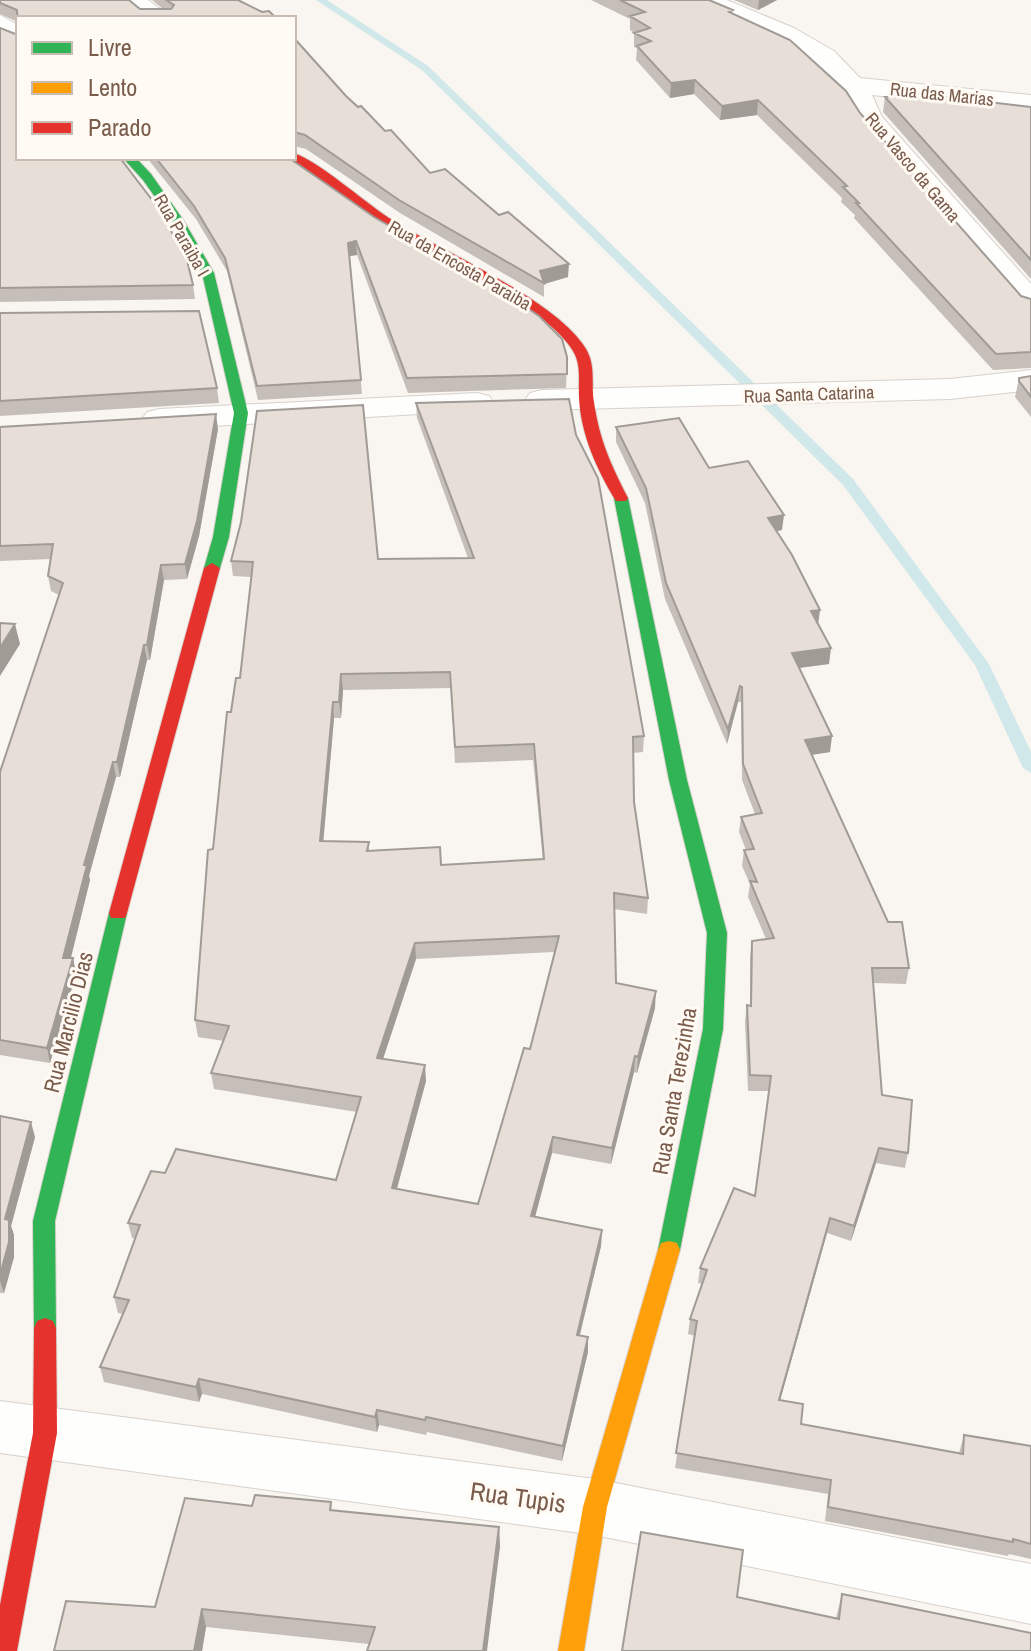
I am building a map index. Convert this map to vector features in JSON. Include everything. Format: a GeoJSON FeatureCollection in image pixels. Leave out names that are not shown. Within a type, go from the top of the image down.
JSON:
{"type":"FeatureCollection","features":[{"type":"Feature","properties":{"kind":"street"},"geometry":{"type":"LineString","coordinates":[[131,0],[156,16]]}},
{"type":"Feature","properties":{"kind":"street","name":"Rua Vasco da Gama"},"geometry":{"type":"LineString","coordinates":[[704,0],[792,35],[842,73],[852,85],[870,120],[1031,303]]}},
{"type":"Feature","properties":{"kind":"street"},"geometry":{"type":"LineString","coordinates":[[0,23],[16,36]]}},
{"type":"Feature","properties":{"kind":"street","name":"Rua das Marias"},"geometry":{"type":"LineString","coordinates":[[852,85],[1031,103]]}},
{"type":"Feature","properties":{"kind":"street","name":"Rua da Encosta Paraiba"},"geometry":{"type":"LineString","coordinates":[[296,158],[374,214],[515,295],[567,333],[585,360],[586,399]]}},
{"type":"Feature","properties":{"kind":"street","name":"Rua Paraiba I"},"geometry":{"type":"LineString","coordinates":[[131,160],[178,221],[208,273],[202,312],[241,413]]}},
{"type":"Feature","properties":{"kind":"street","name":"Rua Santa Catarina"},"geometry":{"type":"LineString","coordinates":[[121,421],[586,399],[950,389],[1031,380]]}},
{"type":"Feature","properties":{"kind":"street","name":"Rua Santa Terezinha"},"geometry":{"type":"LineString","coordinates":[[571,1651],[595,1507],[669,1251],[713,1029],[717,933],[678,780],[624,504],[596,449],[586,399]]}},
{"type":"Feature","properties":{"kind":"street","name":"Rua Marcilio Dias"},"geometry":{"type":"LineString","coordinates":[[4,1651],[44,1221],[126,880],[221,537],[241,413]]}},
{"type":"Feature","properties":{"kind":"street","name":"Rua Tupis"},"geometry":{"type":"LineString","coordinates":[[23,1430],[595,1507],[1031,1594]]}},
{"type":"Feature","properties":{"kind":"building"},"geometry":{"type":"Polygon","coordinates":[[[0,0],[129,0],[140,9],[171,9],[174,5],[166,0],[238,0],[262,12],[269,11],[274,16],[17,16],[17,10],[0,3],[0,0]]]}},
{"type":"Feature","properties":{"kind":"building"},"geometry":{"type":"Polygon","coordinates":[[[620,0],[709,0],[790,40],[846,91],[860,113],[1021,296],[1031,299],[1031,352],[996,354],[856,203],[859,203],[843,187],[847,186],[758,100],[722,106],[695,80],[671,83],[637,46],[651,41],[634,33],[650,28],[630,16],[645,12],[620,0]]]}},
{"type":"Feature","properties":{"kind":"building"},"geometry":{"type":"Polygon","coordinates":[[[0,28],[16,34],[16,160],[122,160],[159,209],[187,260],[193,285],[0,288],[0,28]]]}},
{"type":"Feature","properties":{"kind":"building"},"geometry":{"type":"Polygon","coordinates":[[[296,40],[346,96],[358,107],[361,106],[385,131],[391,130],[430,173],[445,169],[499,215],[508,212],[569,264],[540,271],[544,283],[399,200],[305,135],[296,133],[296,40]]]}},
{"type":"Feature","properties":{"kind":"building"},"geometry":{"type":"Polygon","coordinates":[[[921,94],[1031,107],[1031,260],[885,97],[921,94]]]}},
{"type":"Feature","properties":{"kind":"building"},"geometry":{"type":"Polygon","coordinates":[[[158,160],[292,160],[374,217],[502,291],[539,316],[562,339],[567,357],[567,374],[407,378],[356,241],[348,243],[361,380],[257,386],[225,258],[194,206],[158,160]]]}},
{"type":"Feature","properties":{"kind":"building"},"geometry":{"type":"Polygon","coordinates":[[[199,311],[217,388],[0,401],[0,313],[199,311]]]}},
{"type":"Feature","properties":{"kind":"building"},"geometry":{"type":"Polygon","coordinates":[[[1031,376],[1031,397],[1019,378],[1031,376]]]}},
{"type":"Feature","properties":{"kind":"building"},"geometry":{"type":"Polygon","coordinates":[[[569,399],[576,435],[598,478],[644,736],[633,737],[634,802],[648,898],[614,893],[616,983],[656,991],[638,1057],[635,1056],[612,1148],[553,1137],[531,1216],[602,1230],[577,1335],[588,1337],[563,1446],[426,1417],[425,1420],[377,1410],[375,1417],[199,1379],[196,1387],[100,1367],[129,1300],[114,1297],[140,1225],[128,1223],[151,1171],[165,1173],[176,1149],[336,1180],[361,1097],[211,1073],[229,1026],[195,1020],[208,850],[213,849],[227,712],[231,712],[236,678],[240,678],[253,562],[231,561],[241,522],[257,411],[363,405],[378,559],[474,558],[416,403],[569,399]],[[450,672],[341,674],[339,702],[333,702],[320,841],[369,842],[367,851],[440,847],[441,865],[544,859],[534,744],[455,747],[450,672]],[[559,936],[415,943],[377,1058],[425,1065],[392,1188],[478,1204],[524,1048],[530,1049],[559,936]]]}},
{"type":"Feature","properties":{"kind":"building"},"geometry":{"type":"Polygon","coordinates":[[[216,414],[197,521],[185,564],[161,565],[147,645],[144,645],[117,762],[113,762],[84,865],[87,865],[63,958],[73,958],[47,1048],[0,1040],[0,772],[63,583],[48,576],[53,544],[0,546],[0,427],[216,414]]]}},
{"type":"Feature","properties":{"kind":"building"},"geometry":{"type":"Polygon","coordinates":[[[679,418],[709,468],[748,461],[784,515],[768,518],[792,555],[820,610],[811,611],[831,648],[792,653],[832,736],[805,740],[888,922],[902,922],[909,968],[872,968],[882,1095],[912,1100],[908,1153],[879,1148],[854,1226],[830,1218],[779,1400],[803,1404],[801,1424],[963,1454],[964,1435],[1031,1446],[1031,1544],[828,1507],[831,1480],[676,1453],[697,1321],[690,1319],[707,1270],[700,1268],[734,1188],[755,1196],[771,1076],[750,1075],[747,1005],[751,1006],[752,941],[774,938],[750,881],[757,882],[744,850],[754,849],[741,817],[762,813],[743,764],[742,687],[728,729],[666,583],[646,488],[616,427],[679,418]]]}},
{"type":"Feature","properties":{"kind":"building"},"geometry":{"type":"Polygon","coordinates":[[[0,623],[15,624],[0,648],[0,623]]]}},
{"type":"Feature","properties":{"kind":"building"},"geometry":{"type":"Polygon","coordinates":[[[0,1116],[31,1122],[5,1219],[9,1220],[9,1242],[0,1275],[0,1116]]]}},
{"type":"Feature","properties":{"kind":"building"},"geometry":{"type":"Polygon","coordinates":[[[255,1495],[331,1502],[330,1510],[499,1527],[483,1651],[367,1651],[375,1627],[202,1609],[194,1651],[54,1651],[66,1601],[155,1607],[185,1498],[252,1506],[255,1495]]]}},
{"type":"Feature","properties":{"kind":"building"},"geometry":{"type":"Polygon","coordinates":[[[641,1532],[743,1550],[737,1597],[839,1619],[842,1594],[1031,1633],[1031,1651],[622,1651],[641,1532]]]}},
{"type":"Feature","properties":{"kind":"waterway"},"geometry":{"type":"LineString","coordinates":[[321,0],[425,68],[848,482],[982,664],[1031,768]]}},
{"type":"Feature","properties":{"kind":"traffic: fast"},"geometry":{"type":"LineString","coordinates":[[131,160],[178,221],[208,273],[241,413],[221,537],[212,568]]}},
{"type":"Feature","properties":{"kind":"traffic: fast"},"geometry":{"type":"LineString","coordinates":[[621,498],[678,780],[717,933],[713,1029],[669,1250]]}},
{"type":"Feature","properties":{"kind":"traffic: fast"},"geometry":{"type":"LineString","coordinates":[[45,1328],[44,1221],[118,913]]}},
{"type":"Feature","properties":{"kind":"traffic: slow"},"geometry":{"type":"LineString","coordinates":[[571,1651],[595,1507],[669,1250]]}},
{"type":"Feature","properties":{"kind":"traffic: jam"},"geometry":{"type":"LineString","coordinates":[[296,158],[387,222],[515,295],[552,321],[579,349],[587,371],[586,399],[596,449],[621,498]]}},
{"type":"Feature","properties":{"kind":"traffic: jam"},"geometry":{"type":"LineString","coordinates":[[118,913],[212,568]]}},
{"type":"Feature","properties":{"kind":"traffic: jam"},"geometry":{"type":"LineString","coordinates":[[4,1651],[45,1433],[45,1328]]}}]}
